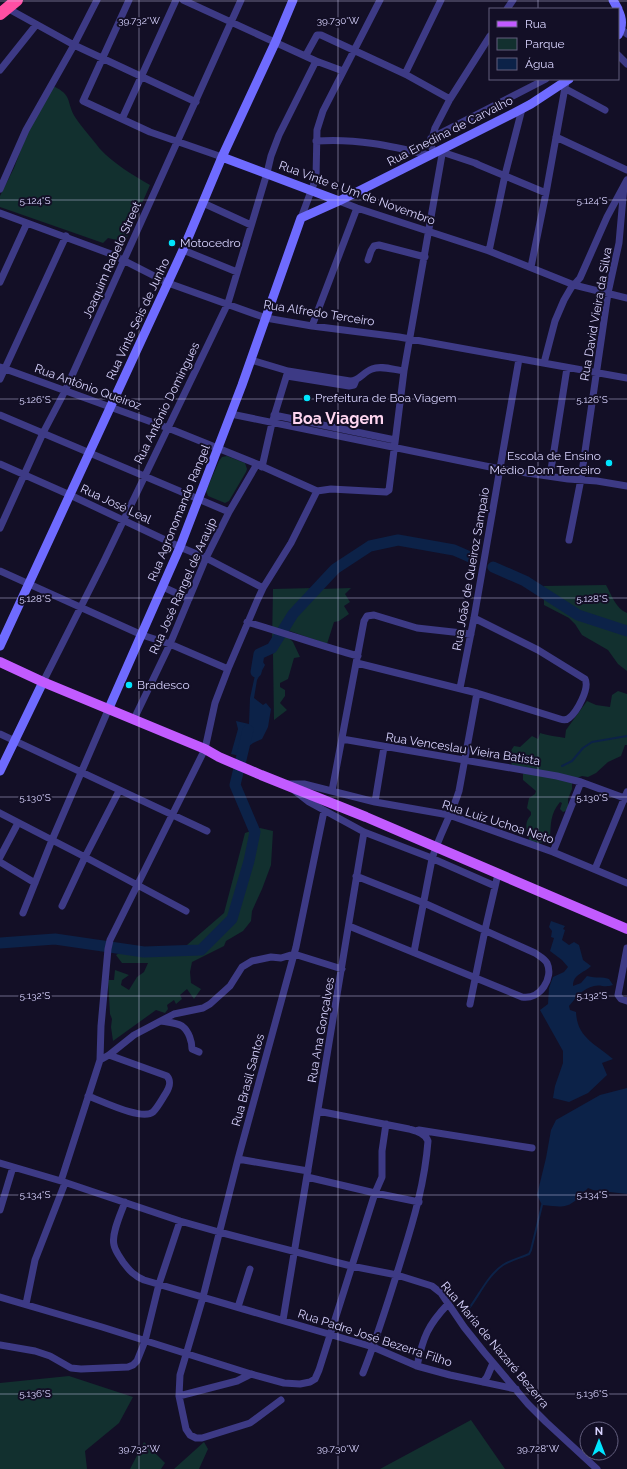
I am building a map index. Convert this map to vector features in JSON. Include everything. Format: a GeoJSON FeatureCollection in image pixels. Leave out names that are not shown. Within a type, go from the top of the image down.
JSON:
{"type":"FeatureCollection","features":[{"type":"Feature","properties":{"kind":"highway"},"geometry":{"type":"LineString","coordinates":[[3,11],[17,0]]}},
{"type":"Feature","properties":{"kind":"main road"},"geometry":{"type":"LineString","coordinates":[[0,662],[43,682],[205,749],[219,757],[261,775],[288,784],[627,929]]}},
{"type":"Feature","properties":{"kind":"street"},"geometry":{"type":"LineString","coordinates":[[0,189],[26,130],[74,45],[97,0]]}},
{"type":"Feature","properties":{"kind":"street"},"geometry":{"type":"LineString","coordinates":[[102,58],[129,0]]}},
{"type":"Feature","properties":{"kind":"street"},"geometry":{"type":"LineString","coordinates":[[122,119],[176,0]]}},
{"type":"Feature","properties":{"kind":"street"},"geometry":{"type":"LineString","coordinates":[[183,0],[343,72]]}},
{"type":"Feature","properties":{"kind":"street","name":"Joaquim Rabelo Street"},"geometry":{"type":"LineString","coordinates":[[0,528],[43,433],[65,391],[242,0]]}},
{"type":"Feature","properties":{"kind":"street","name":"Rua Vinte Seis de Junho"},"geometry":{"type":"LineString","coordinates":[[0,646],[183,250],[222,157],[276,42],[293,0]]}},
{"type":"Feature","properties":{"kind":"street","name":"Rua Agronomando Rangel"},"geometry":{"type":"LineString","coordinates":[[23,913],[81,772],[180,547],[251,360],[312,190],[317,172],[317,130],[323,111],[380,0]]}},
{"type":"Feature","properties":{"kind":"street"},"geometry":{"type":"LineString","coordinates":[[405,74],[441,0]]}},
{"type":"Feature","properties":{"kind":"street"},"geometry":{"type":"LineString","coordinates":[[3,11],[36,25],[74,45],[196,102]]}},
{"type":"Feature","properties":{"kind":"street"},"geometry":{"type":"LineString","coordinates":[[619,12],[622,19],[622,33]]}},
{"type":"Feature","properties":{"kind":"street"},"geometry":{"type":"LineString","coordinates":[[0,70],[36,25]]}},
{"type":"Feature","properties":{"kind":"street"},"geometry":{"type":"LineString","coordinates":[[306,56],[314,38],[319,35],[405,74],[450,99]]}},
{"type":"Feature","properties":{"kind":"street"},"geometry":{"type":"LineString","coordinates":[[26,1304],[35,1260],[63,1182],[100,1060],[101,1026],[110,940],[205,749],[215,703],[247,622],[263,588],[291,543],[317,491],[331,489],[388,492],[404,372],[429,231],[437,152],[431,143],[431,138],[450,99],[489,38]]}},
{"type":"Feature","properties":{"kind":"street"},"geometry":{"type":"LineString","coordinates":[[619,56],[627,64]]}},
{"type":"Feature","properties":{"kind":"street","name":"Rua Vinte e Um de Novembro"},"geometry":{"type":"LineString","coordinates":[[102,58],[83,101],[150,132],[267,173],[357,208],[489,251],[574,284],[627,298]]}},
{"type":"Feature","properties":{"kind":"street","name":"Rua Antônio Domingues"},"geometry":{"type":"LineString","coordinates":[[0,771],[228,303],[271,156],[279,135],[316,60]]}},
{"type":"Feature","properties":{"kind":"street"},"geometry":{"type":"LineString","coordinates":[[431,138],[544,80]]}},
{"type":"Feature","properties":{"kind":"street"},"geometry":{"type":"LineString","coordinates":[[531,267],[566,83],[605,110]]}},
{"type":"Feature","properties":{"kind":"street","name":"Rua Enedina de Carvalho"},"geometry":{"type":"LineString","coordinates":[[301,218],[339,201],[522,109],[566,83]]}},
{"type":"Feature","properties":{"kind":"street"},"geometry":{"type":"LineString","coordinates":[[489,251],[505,175],[522,109]]}},
{"type":"Feature","properties":{"kind":"street"},"geometry":{"type":"LineString","coordinates":[[556,137],[627,170]]}},
{"type":"Feature","properties":{"kind":"street"},"geometry":{"type":"LineString","coordinates":[[316,141],[356,141],[437,152],[467,160],[546,192]]}},
{"type":"Feature","properties":{"kind":"street"},"geometry":{"type":"LineString","coordinates":[[544,363],[555,321],[564,300],[574,284],[580,278],[607,217],[626,183]]}},
{"type":"Feature","properties":{"kind":"street","name":"Rua David Vieira da Silva"},"geometry":{"type":"LineString","coordinates":[[569,540],[581,479],[608,293],[619,243],[624,230],[626,183]]}},
{"type":"Feature","properties":{"kind":"street"},"geometry":{"type":"LineString","coordinates":[[203,203],[252,225]]}},
{"type":"Feature","properties":{"kind":"street"},"geometry":{"type":"LineString","coordinates":[[312,326],[357,208]]}},
{"type":"Feature","properties":{"kind":"street","name":"Rua Alfredo Terceiro"},"geometry":{"type":"LineString","coordinates":[[0,213],[66,236],[124,259],[168,283],[228,303],[266,318],[410,340],[544,363],[597,374],[627,378]]}},
{"type":"Feature","properties":{"kind":"street"},"geometry":{"type":"LineString","coordinates":[[0,282],[27,223]]}},
{"type":"Feature","properties":{"kind":"street"},"geometry":{"type":"LineString","coordinates":[[0,379],[2,368],[66,236]]}},
{"type":"Feature","properties":{"kind":"street"},"geometry":{"type":"LineString","coordinates":[[368,260],[374,246],[379,245],[425,257]]}},
{"type":"Feature","properties":{"kind":"street"},"geometry":{"type":"LineString","coordinates":[[183,250],[237,272]]}},
{"type":"Feature","properties":{"kind":"street","name":"Rua João de Queiroz Sampaio"},"geometry":{"type":"LineString","coordinates":[[460,688],[474,618],[519,359]]}},
{"type":"Feature","properties":{"kind":"street"},"geometry":{"type":"LineString","coordinates":[[251,360],[288,373],[350,381],[356,380],[376,367],[404,372]]}},
{"type":"Feature","properties":{"kind":"street","name":"Rua Antônio Queiroz"},"geometry":{"type":"LineString","coordinates":[[2,368],[111,406],[168,428],[317,491]]}},
{"type":"Feature","properties":{"kind":"street"},"geometry":{"type":"LineString","coordinates":[[550,476],[567,368]]}},
{"type":"Feature","properties":{"kind":"street","name":"Rua José Rangel de Araujp"},"geometry":{"type":"LineString","coordinates":[[134,719],[170,644],[206,558],[229,512],[259,466],[288,373]]}},
{"type":"Feature","properties":{"kind":"street"},"geometry":{"type":"LineString","coordinates":[[231,414],[272,423],[395,444]]}},
{"type":"Feature","properties":{"kind":"street"},"geometry":{"type":"LineString","coordinates":[[0,415],[229,512]]}},
{"type":"Feature","properties":{"kind":"street"},"geometry":{"type":"LineString","coordinates":[[274,415],[500,469],[627,486]]}},
{"type":"Feature","properties":{"kind":"street","name":"Rua José Leal"},"geometry":{"type":"LineString","coordinates":[[0,464],[70,494],[206,558],[263,588]]}},
{"type":"Feature","properties":{"kind":"street"},"geometry":{"type":"LineString","coordinates":[[0,571],[142,635],[170,644],[228,669]]}},
{"type":"Feature","properties":{"kind":"street"},"geometry":{"type":"LineString","coordinates":[[163,587],[189,598]]}},
{"type":"Feature","properties":{"kind":"street"},"geometry":{"type":"LineString","coordinates":[[332,791],[358,660],[364,621],[366,618],[370,615],[417,628],[471,634]]}},
{"type":"Feature","properties":{"kind":"street"},"geometry":{"type":"LineString","coordinates":[[247,622],[290,634],[358,660],[460,688],[567,720],[578,706],[586,689],[587,684],[585,679],[538,650],[474,618]]}},
{"type":"Feature","properties":{"kind":"street"},"geometry":{"type":"LineString","coordinates":[[414,952],[432,859],[459,791],[477,693]]}},
{"type":"Feature","properties":{"kind":"street"},"geometry":{"type":"LineString","coordinates":[[0,734],[207,831]]}},
{"type":"Feature","properties":{"kind":"street","name":"Rua Venceslau Vieira Batista"},"geometry":{"type":"LineString","coordinates":[[342,739],[464,761],[535,771],[581,782],[626,796]]}},
{"type":"Feature","properties":{"kind":"street"},"geometry":{"type":"LineString","coordinates":[[375,802],[384,747]]}},
{"type":"Feature","properties":{"kind":"street"},"geometry":{"type":"LineString","coordinates":[[553,852],[581,782]]}},
{"type":"Feature","properties":{"kind":"street"},"geometry":{"type":"LineString","coordinates":[[288,784],[309,802],[364,832],[495,886]]}},
{"type":"Feature","properties":{"kind":"street","name":"Rua Luiz Uchoa Neto"},"geometry":{"type":"LineString","coordinates":[[288,784],[304,784],[375,802],[449,815],[553,852],[627,883]]}},
{"type":"Feature","properties":{"kind":"street"},"geometry":{"type":"LineString","coordinates":[[62,906],[119,791]]}},
{"type":"Feature","properties":{"kind":"street"},"geometry":{"type":"LineString","coordinates":[[595,869],[626,796]]}},
{"type":"Feature","properties":{"kind":"street","name":"Rua Brasil Santos"},"geometry":{"type":"LineString","coordinates":[[281,1400],[250,1423],[202,1438],[196,1438],[190,1435],[186,1429],[179,1396],[180,1375],[203,1297],[238,1159],[294,954],[324,811]]}},
{"type":"Feature","properties":{"kind":"street"},"geometry":{"type":"LineString","coordinates":[[0,813],[138,884],[186,911]]}},
{"type":"Feature","properties":{"kind":"street"},"geometry":{"type":"LineString","coordinates":[[0,857],[18,823]]}},
{"type":"Feature","properties":{"kind":"street","name":"Rua Ana Gonçalves"},"geometry":{"type":"LineString","coordinates":[[283,1320],[364,832]]}},
{"type":"Feature","properties":{"kind":"street"},"geometry":{"type":"LineString","coordinates":[[0,862],[35,883]]}},
{"type":"Feature","properties":{"kind":"street"},"geometry":{"type":"LineString","coordinates":[[470,1004],[498,874]]}},
{"type":"Feature","properties":{"kind":"street"},"geometry":{"type":"LineString","coordinates":[[349,926],[522,997],[531,998],[538,994],[544,986],[548,976],[546,962],[535,953],[424,903],[356,876]]}},
{"type":"Feature","properties":{"kind":"street"},"geometry":{"type":"LineString","coordinates":[[627,948],[619,987],[619,997],[627,1001]]}},
{"type":"Feature","properties":{"kind":"street"},"geometry":{"type":"LineString","coordinates":[[100,1060],[109,1055],[134,1035],[174,1014],[204,1008],[230,986],[239,971],[250,962],[262,958],[282,958],[294,954],[342,969]]}},
{"type":"Feature","properties":{"kind":"street"},"geometry":{"type":"LineString","coordinates":[[160,1021],[182,1026],[189,1035],[192,1049],[199,1052]]}},
{"type":"Feature","properties":{"kind":"street"},"geometry":{"type":"LineString","coordinates":[[88,1096],[135,1114],[144,1115],[154,1111],[169,1088],[170,1082],[167,1076],[109,1055]]}},
{"type":"Feature","properties":{"kind":"street"},"geometry":{"type":"LineString","coordinates":[[318,1111],[409,1129],[532,1148]]}},
{"type":"Feature","properties":{"kind":"street"},"geometry":{"type":"LineString","coordinates":[[0,1297],[284,1383],[300,1384],[315,1379],[375,1193],[382,1176],[382,1151],[386,1124]]}},
{"type":"Feature","properties":{"kind":"street"},"geometry":{"type":"LineString","coordinates":[[363,1373],[397,1275],[419,1202],[428,1141],[427,1137],[409,1129]]}},
{"type":"Feature","properties":{"kind":"street"},"geometry":{"type":"LineString","coordinates":[[238,1159],[308,1174],[375,1193],[419,1202]]}},
{"type":"Feature","properties":{"kind":"street","name":"Rua Maria de Nazaré Bezerra"},"geometry":{"type":"LineString","coordinates":[[0,1163],[63,1182],[180,1221],[294,1252],[397,1275],[432,1286],[441,1293],[464,1327],[516,1389],[546,1422],[597,1469]]}},
{"type":"Feature","properties":{"kind":"street"},"geometry":{"type":"LineString","coordinates":[[0,1210],[13,1167]]}},
{"type":"Feature","properties":{"kind":"street","name":"Rua Padre José Bezerra Filho"},"geometry":{"type":"LineString","coordinates":[[124,1202],[114,1234],[113,1244],[116,1251],[134,1276],[373,1347],[417,1366],[516,1389]]}},
{"type":"Feature","properties":{"kind":"street"},"geometry":{"type":"LineString","coordinates":[[0,1345],[35,1351],[50,1356],[71,1368],[128,1367],[133,1365],[137,1361],[145,1341],[159,1284],[180,1221]]}},
{"type":"Feature","properties":{"kind":"street"},"geometry":{"type":"LineString","coordinates":[[238,1307],[250,1269]]}},
{"type":"Feature","properties":{"kind":"street"},"geometry":{"type":"LineString","coordinates":[[417,1366],[420,1349],[426,1332],[435,1317],[448,1304]]}},
{"type":"Feature","properties":{"kind":"street"},"geometry":{"type":"LineString","coordinates":[[483,1382],[494,1363]]}},
{"type":"Feature","properties":{"kind":"street"},"geometry":{"type":"LineString","coordinates":[[179,1396],[237,1380],[251,1374]]}},
{"type":"Feature","properties":{"kind":"green space"},"geometry":{"type":"Polygon","coordinates":[[[53,86],[64,93],[75,117],[100,149],[117,164],[150,185],[125,242],[108,238],[103,243],[0,207],[0,196],[14,168],[28,131],[53,86]]]}},
{"type":"Feature","properties":{"kind":"green space"},"geometry":{"type":"Polygon","coordinates":[[[227,456],[245,463],[247,469],[229,501],[225,503],[208,496],[206,491],[219,461],[222,457],[227,456]]]}},
{"type":"Feature","properties":{"kind":"green space"},"geometry":{"type":"Polygon","coordinates":[[[606,585],[617,605],[627,613],[627,671],[618,664],[608,650],[582,635],[569,618],[544,605],[544,586],[606,585]]]}},
{"type":"Feature","properties":{"kind":"green space"},"geometry":{"type":"Polygon","coordinates":[[[314,588],[293,610],[272,643],[273,589],[314,588]]]}},
{"type":"Feature","properties":{"kind":"green space"},"geometry":{"type":"Polygon","coordinates":[[[351,588],[345,594],[350,602],[344,606],[349,614],[339,621],[334,622],[327,644],[287,630],[296,615],[321,589],[351,588]]]}},
{"type":"Feature","properties":{"kind":"green space"},"geometry":{"type":"Polygon","coordinates":[[[285,634],[293,642],[300,657],[294,658],[288,679],[280,683],[280,687],[285,690],[285,696],[280,703],[287,710],[274,720],[273,654],[285,634]]]}},
{"type":"Feature","properties":{"kind":"green space"},"geometry":{"type":"Polygon","coordinates":[[[618,691],[627,694],[627,745],[625,745],[621,756],[608,762],[596,773],[588,777],[582,776],[577,778],[512,765],[510,755],[514,746],[520,747],[532,736],[538,739],[540,733],[565,738],[566,730],[587,701],[596,705],[610,707],[612,695],[618,691]]]}},
{"type":"Feature","properties":{"kind":"green space"},"geometry":{"type":"Polygon","coordinates":[[[526,771],[572,782],[572,789],[568,799],[568,810],[563,812],[560,809],[562,803],[560,802],[554,811],[550,838],[543,842],[530,842],[527,831],[526,824],[531,815],[531,812],[527,808],[529,798],[535,794],[536,791],[523,780],[523,774],[526,771]]]}},
{"type":"Feature","properties":{"kind":"green space"},"geometry":{"type":"Polygon","coordinates":[[[260,828],[273,831],[271,865],[252,911],[251,921],[243,931],[226,941],[224,946],[192,962],[190,972],[191,983],[201,989],[194,999],[187,989],[180,995],[182,999],[176,1004],[174,1000],[167,1005],[168,1009],[165,1013],[156,1010],[113,1041],[108,980],[114,980],[115,970],[129,975],[122,980],[121,985],[129,990],[137,977],[144,972],[148,963],[122,963],[116,955],[129,947],[180,951],[224,913],[245,833],[260,828]]]}},
{"type":"Feature","properties":{"kind":"green space"},"geometry":{"type":"Polygon","coordinates":[[[69,1376],[133,1397],[119,1423],[85,1451],[87,1469],[0,1469],[0,1383],[69,1376]]]}},
{"type":"Feature","properties":{"kind":"green space"},"geometry":{"type":"Polygon","coordinates":[[[471,1420],[505,1469],[380,1469],[471,1420]]]}},
{"type":"Feature","properties":{"kind":"green space"},"geometry":{"type":"Polygon","coordinates":[[[144,1442],[165,1463],[161,1469],[130,1469],[144,1442]]]}},
{"type":"Feature","properties":{"kind":"green space"},"geometry":{"type":"Polygon","coordinates":[[[204,1442],[208,1449],[199,1469],[174,1469],[204,1442]]]}},
{"type":"Feature","properties":{"kind":"water"},"geometry":{"type":"Polygon","coordinates":[[[271,646],[261,659],[265,665],[257,680],[254,698],[263,705],[266,703],[271,709],[268,727],[262,739],[248,747],[240,742],[240,756],[231,754],[238,729],[236,721],[249,724],[250,698],[260,652],[271,646]]]}},
{"type":"Feature","properties":{"kind":"water"},"geometry":{"type":"Polygon","coordinates":[[[551,921],[565,926],[563,929],[565,930],[562,940],[569,945],[574,942],[579,945],[583,960],[591,966],[577,976],[573,982],[573,986],[581,983],[587,976],[609,979],[613,985],[590,987],[580,994],[569,1006],[570,1010],[576,1012],[577,1021],[580,1028],[588,1040],[613,1059],[602,1063],[607,1075],[588,1093],[569,1102],[553,1098],[555,1086],[563,1063],[563,1051],[540,1010],[548,1004],[549,988],[553,977],[564,972],[568,967],[562,960],[550,951],[554,938],[551,937],[552,931],[549,927],[551,921]]]}},
{"type":"Feature","properties":{"kind":"water"},"geometry":{"type":"Polygon","coordinates":[[[627,1088],[627,1194],[593,1190],[588,1188],[577,1200],[568,1205],[542,1205],[537,1195],[551,1130],[556,1120],[600,1095],[627,1088]]]}},
{"type":"Feature","properties":{"kind":"waterway"},"geometry":{"type":"LineString","coordinates":[[256,672],[259,654],[272,648],[293,614],[335,569],[370,546],[398,540],[454,550],[470,557]]}},
{"type":"Feature","properties":{"kind":"waterway"},"geometry":{"type":"LineString","coordinates":[[493,567],[525,581],[578,615],[627,631]]}},
{"type":"Feature","properties":{"kind":"waterway"},"geometry":{"type":"LineString","coordinates":[[0,943],[55,939],[144,952],[201,950],[232,919],[249,861],[255,832],[235,785],[248,730]]}},
{"type":"Feature","properties":{"kind":"waterway"},"geometry":{"type":"LineString","coordinates":[[562,766],[572,761],[583,748],[592,742],[627,736]]}},
{"type":"Feature","properties":{"kind":"waterway"},"geometry":{"type":"LineString","coordinates":[[467,1311],[488,1280],[497,1270],[506,1263],[529,1254],[542,1205]]}},
{"type":"Feature","properties":{"kind":"place","name":"Motocedro"},"geometry":{"type":"Point","coordinates":[172,243]}},
{"type":"Feature","properties":{"kind":"place","name":"Prefeitura de Boa Viagem"},"geometry":{"type":"Point","coordinates":[307,398]}},
{"type":"Feature","properties":{"kind":"place","name":"Escola de Ensino Médio Dom Terceiro"},"geometry":{"type":"Point","coordinates":[609,463]}},
{"type":"Feature","properties":{"kind":"place","name":"Bradesco"},"geometry":{"type":"Point","coordinates":[129,685]}},
{"type":"Feature","properties":{"kind":"district","name":"Boa Viagem"},"geometry":{"type":"Point","coordinates":[338,418]}}]}
